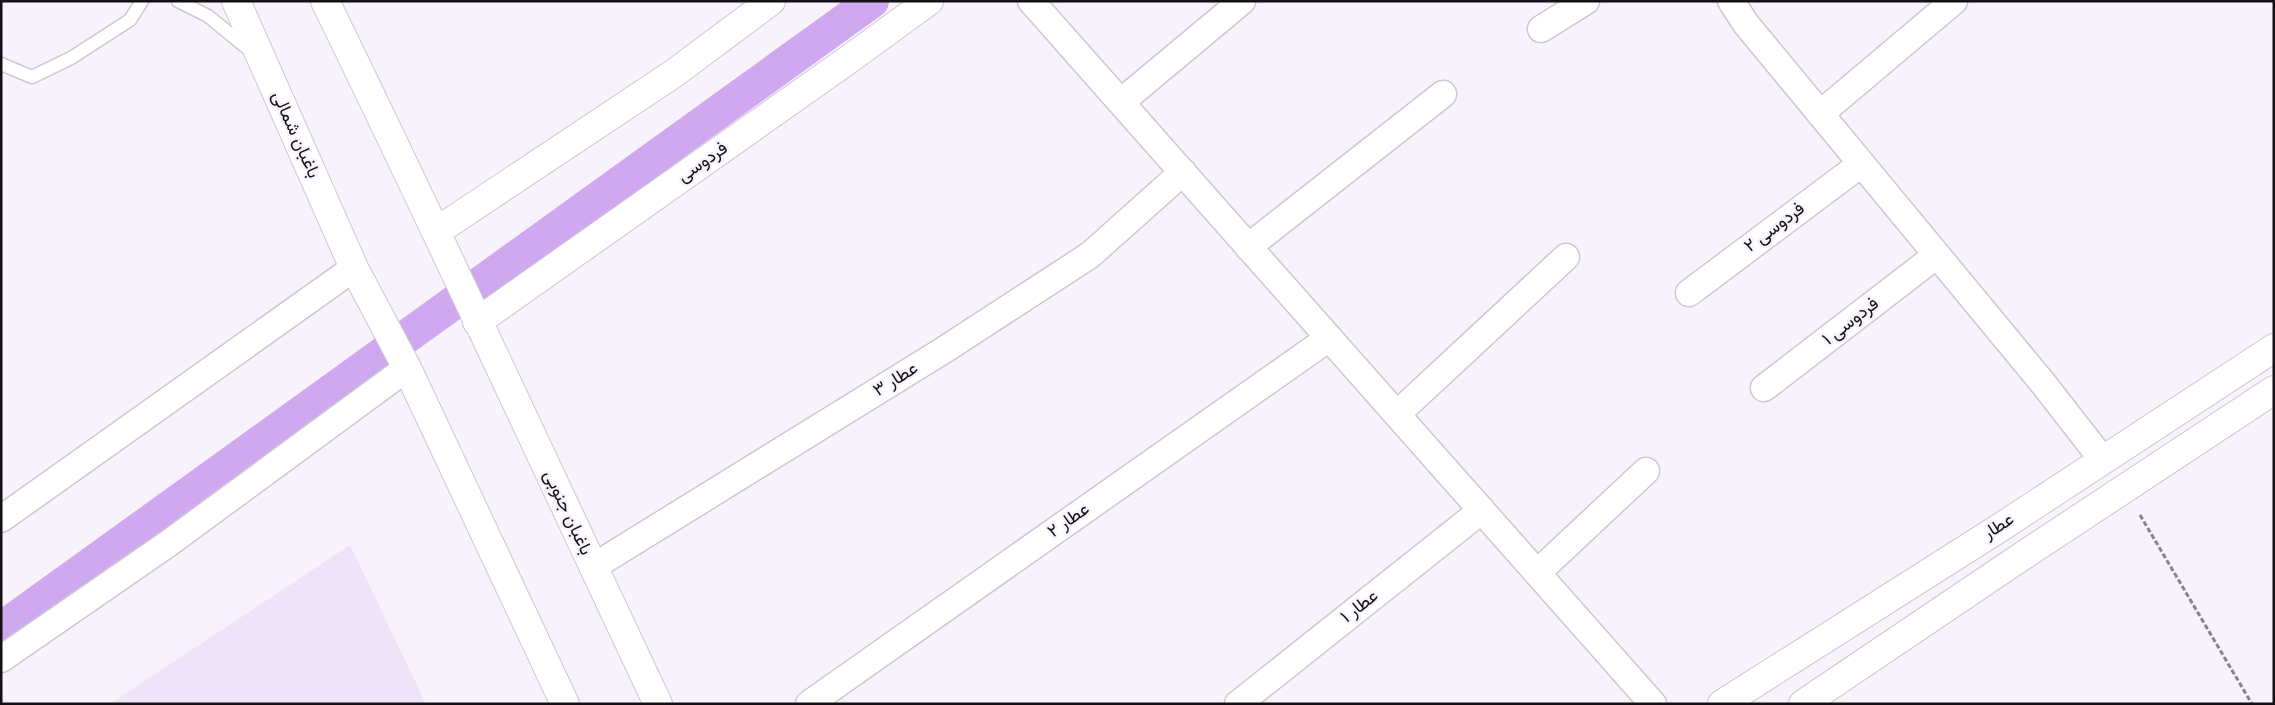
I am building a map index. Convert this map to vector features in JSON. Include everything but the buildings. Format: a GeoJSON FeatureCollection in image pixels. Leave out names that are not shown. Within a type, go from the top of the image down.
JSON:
{"type":"FeatureCollection","features":[{"type":"Feature","properties":{"kind":"street","name":"باغبان شمالی"},"geometry":{"type":"LineString","coordinates":[[236,1],[354,268],[408,368]]}},
{"type":"Feature","properties":{"kind":"street"},"geometry":{"type":"LineString","coordinates":[[325,1],[437,231],[673,74],[771,1]]}},
{"type":"Feature","properties":{"kind":"street","name":"فردوسی"},"geometry":{"type":"LineString","coordinates":[[477,322],[929,1]]}},
{"type":"Feature","properties":{"kind":"street"},"geometry":{"type":"LineString","coordinates":[[1031,1],[1653,704]]}},
{"type":"Feature","properties":{"kind":"street"},"geometry":{"type":"LineString","coordinates":[[1121,102],[1242,1]]}},
{"type":"Feature","properties":{"kind":"street"},"geometry":{"type":"LineString","coordinates":[[1541,29],[1586,1]]}},
{"type":"Feature","properties":{"kind":"street"},"geometry":{"type":"LineString","coordinates":[[1731,1],[1746,24],[2042,382],[2102,459]]}},
{"type":"Feature","properties":{"kind":"street"},"geometry":{"type":"LineString","coordinates":[[1820,114],[1954,1]]}},
{"type":"Feature","properties":{"kind":"street"},"geometry":{"type":"LineString","coordinates":[[1248,247],[1443,94]]}},
{"type":"Feature","properties":{"kind":"street","name":"فردوسی ۲"},"geometry":{"type":"LineString","coordinates":[[1689,293],[1861,164]]}},
{"type":"Feature","properties":{"kind":"street","name":"عطار ۳"},"geometry":{"type":"LineString","coordinates":[[593,567],[944,350],[1090,255],[1183,172]]}},
{"type":"Feature","properties":{"kind":"street","name":"باغبان جنوبی"},"geometry":{"type":"LineString","coordinates":[[437,231],[477,322],[658,704]]}},
{"type":"Feature","properties":{"kind":"street","name":"فردوسی ۱"},"geometry":{"type":"LineString","coordinates":[[1764,388],[1937,255]]}},
{"type":"Feature","properties":{"kind":"street"},"geometry":{"type":"LineString","coordinates":[[1397,414],[1566,258]]}},
{"type":"Feature","properties":{"kind":"street"},"geometry":{"type":"LineString","coordinates":[[1,520],[354,268]]}},
{"type":"Feature","properties":{"kind":"street","name":"عطار ۲"},"geometry":{"type":"LineString","coordinates":[[809,704],[1329,338]]}},
{"type":"Feature","properties":{"kind":"street","name":"عطار"},"geometry":{"type":"LineString","coordinates":[[1722,704],[2274,348]]}},
{"type":"Feature","properties":{"kind":"street"},"geometry":{"type":"LineString","coordinates":[[1,659],[169,543],[408,368],[565,704]]}},
{"type":"Feature","properties":{"kind":"street","name":"عطار"},"geometry":{"type":"LineString","coordinates":[[1803,704],[2274,390]]}},
{"type":"Feature","properties":{"kind":"street"},"geometry":{"type":"LineString","coordinates":[[1537,573],[1646,471]]}},
{"type":"Feature","properties":{"kind":"street","name":"عطار ۱"},"geometry":{"type":"LineString","coordinates":[[1238,704],[1482,510]]}},
{"type":"Feature","properties":{"kind":"lane"},"geometry":{"type":"LineString","coordinates":[[1,64],[32,77],[71,58],[130,20],[142,1]]}},
{"type":"Feature","properties":{"kind":"lane"},"geometry":{"type":"LineString","coordinates":[[178,1],[208,16],[261,60]]}},
{"type":"Feature","properties":{"kind":"path"},"geometry":{"type":"LineString","coordinates":[[2124,489],[2252,704]]}},
{"type":"Feature","properties":{"kind":"shaded area"},"geometry":{"type":"Polygon","coordinates":[[[350,545],[426,704],[110,704],[350,545]]]}},
{"type":"Feature","properties":{"kind":"waterway"},"geometry":{"type":"LineString","coordinates":[[1,629],[872,1]]}}]}
